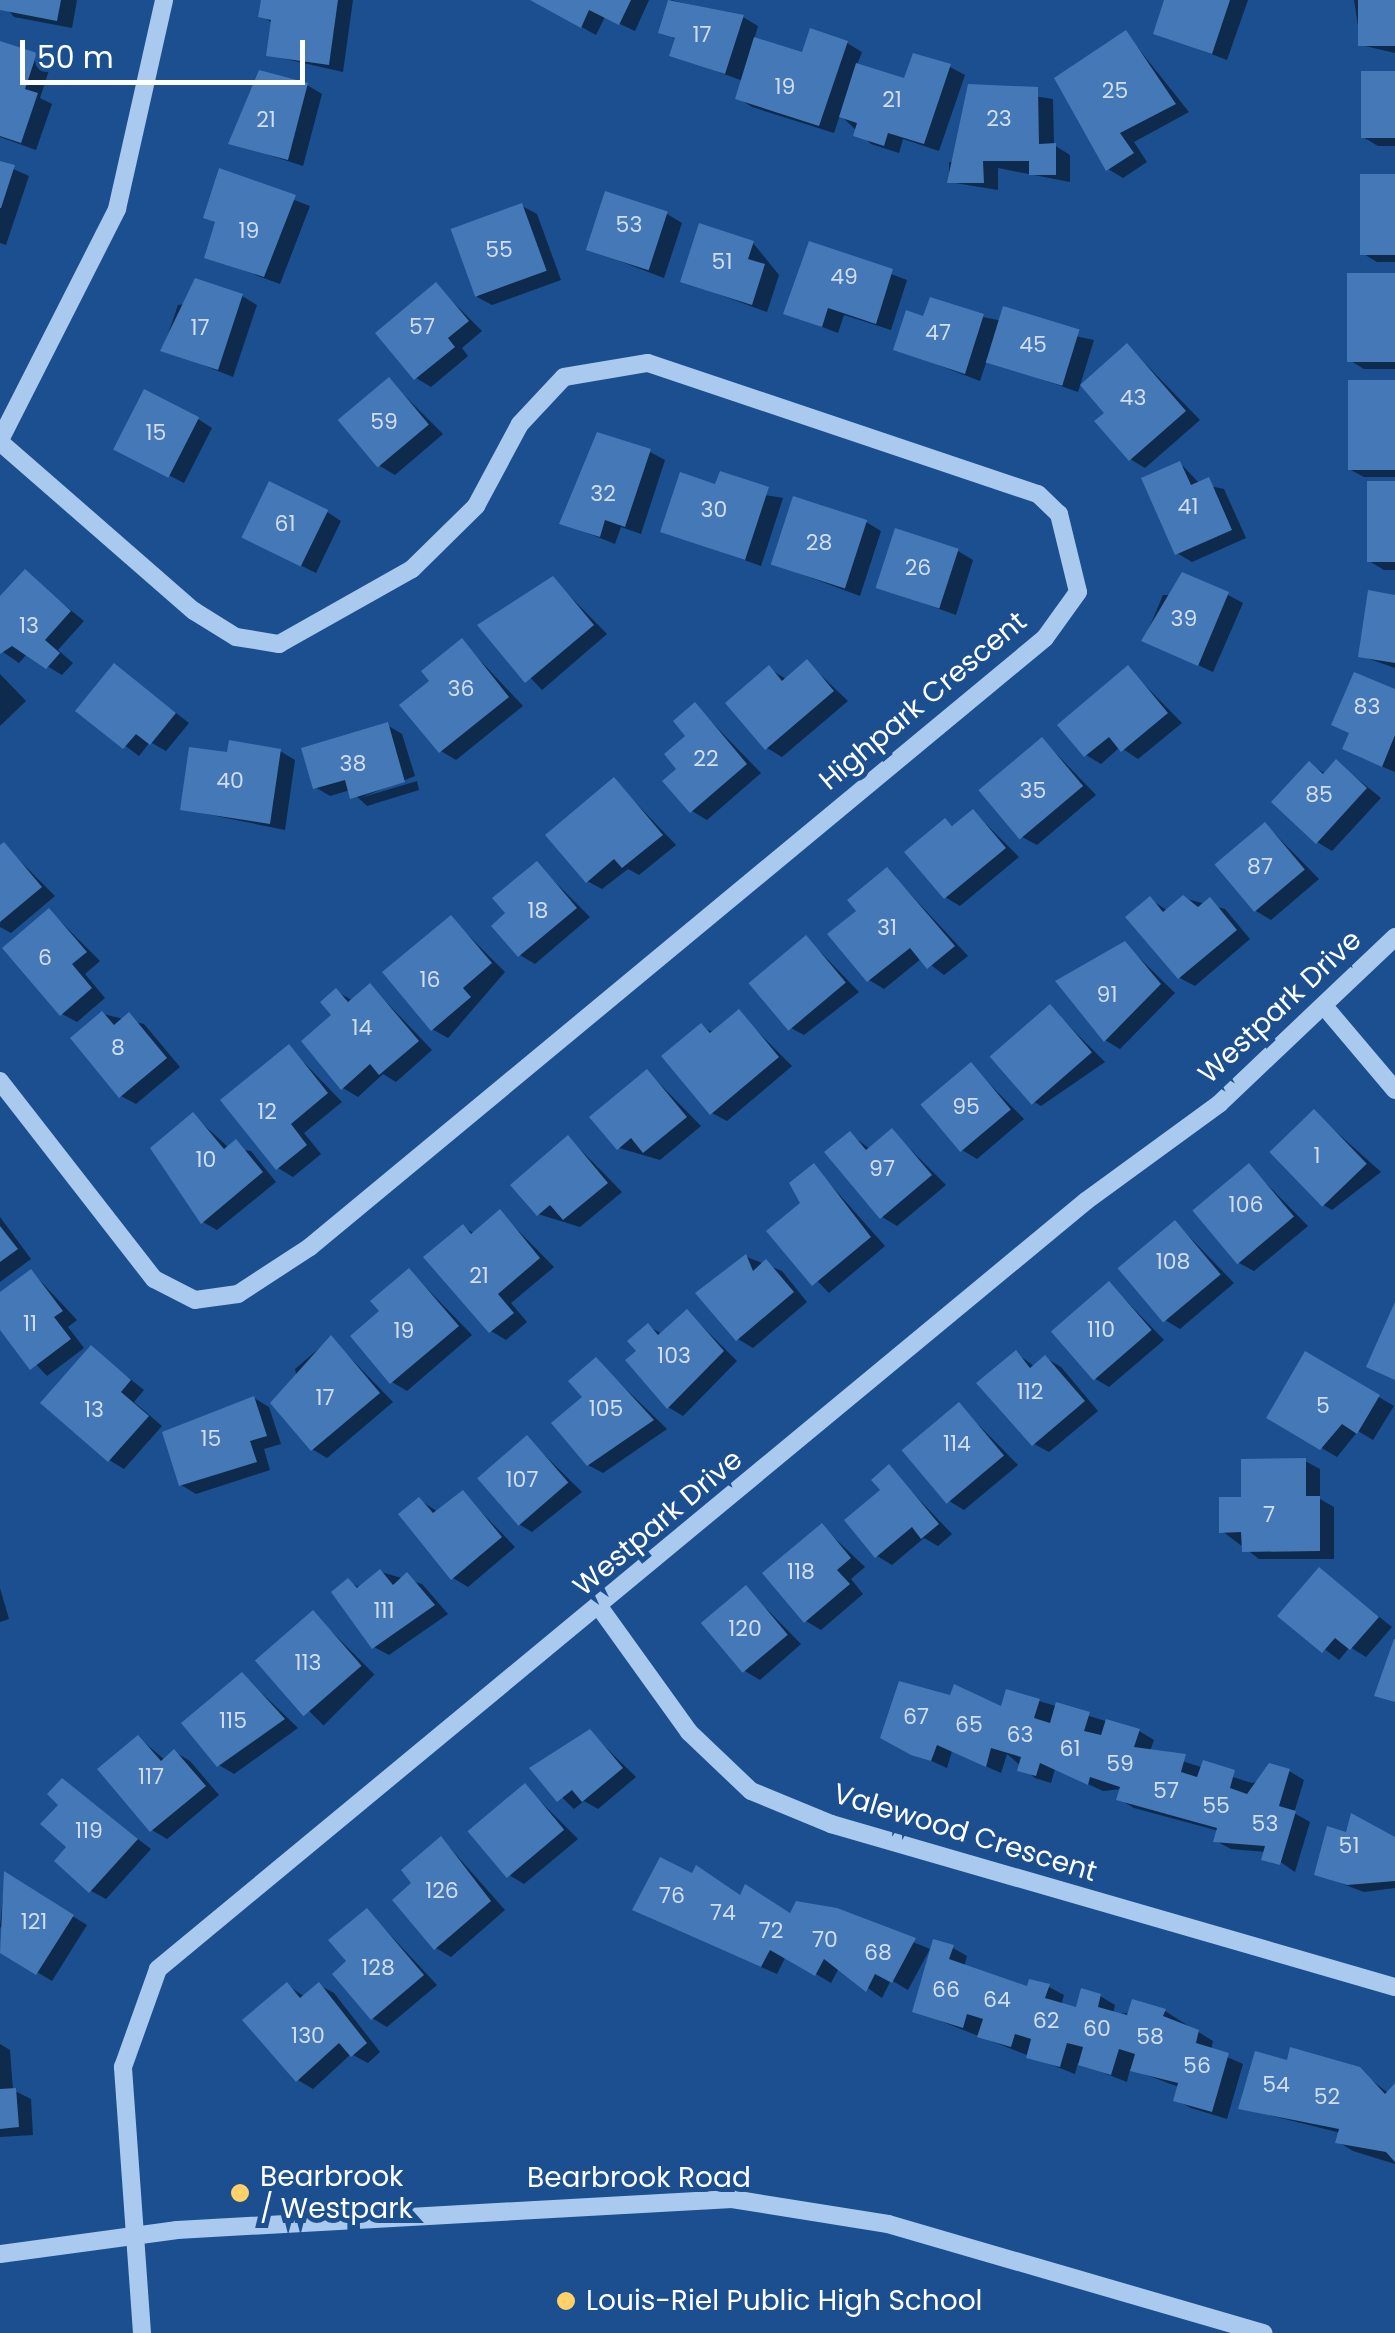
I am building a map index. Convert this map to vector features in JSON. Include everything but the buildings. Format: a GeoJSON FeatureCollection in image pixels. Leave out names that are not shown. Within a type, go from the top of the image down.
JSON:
{"type":"FeatureCollection","features":[{"type":"Feature","properties":{"kind":"street"},"geometry":{"type":"LineString","coordinates":[[0,441],[117,209],[164,0]]}},
{"type":"Feature","properties":{"kind":"street","name":"Highpark Crescent"},"geometry":{"type":"LineString","coordinates":[[0,441],[194,611],[236,636],[279,644],[412,569],[476,506],[520,424],[564,377],[648,363],[1038,494],[1059,514],[1078,592],[1030,650],[310,1247],[238,1294],[195,1300],[154,1279],[0,1081]]}},
{"type":"Feature","properties":{"kind":"street","name":"Westpark Drive"},"geometry":{"type":"LineString","coordinates":[[142,2333],[130,2234],[123,2067],[158,1969],[600,1608],[1086,1201],[1220,1104],[1395,937]]}},
{"type":"Feature","properties":{"kind":"street"},"geometry":{"type":"LineString","coordinates":[[1324,1006],[1395,1090]]}},
{"type":"Feature","properties":{"kind":"street","name":"Valewood Crescent"},"geometry":{"type":"LineString","coordinates":[[600,1608],[690,1732],[751,1791],[831,1824],[1395,1987]]}},
{"type":"Feature","properties":{"kind":"street","name":"Bearbrook Road"},"geometry":{"type":"LineString","coordinates":[[0,2254],[130,2234],[732,2199],[888,2224],[1264,2333]]}},
{"type":"Feature","properties":{"kind":"place","name":"Bearbrook / Westpark"},"geometry":{"type":"Point","coordinates":[240,2193]}},
{"type":"Feature","properties":{"kind":"place","name":"Louis-Riel Public High School"},"geometry":{"type":"Point","coordinates":[566,2301]}}]}
